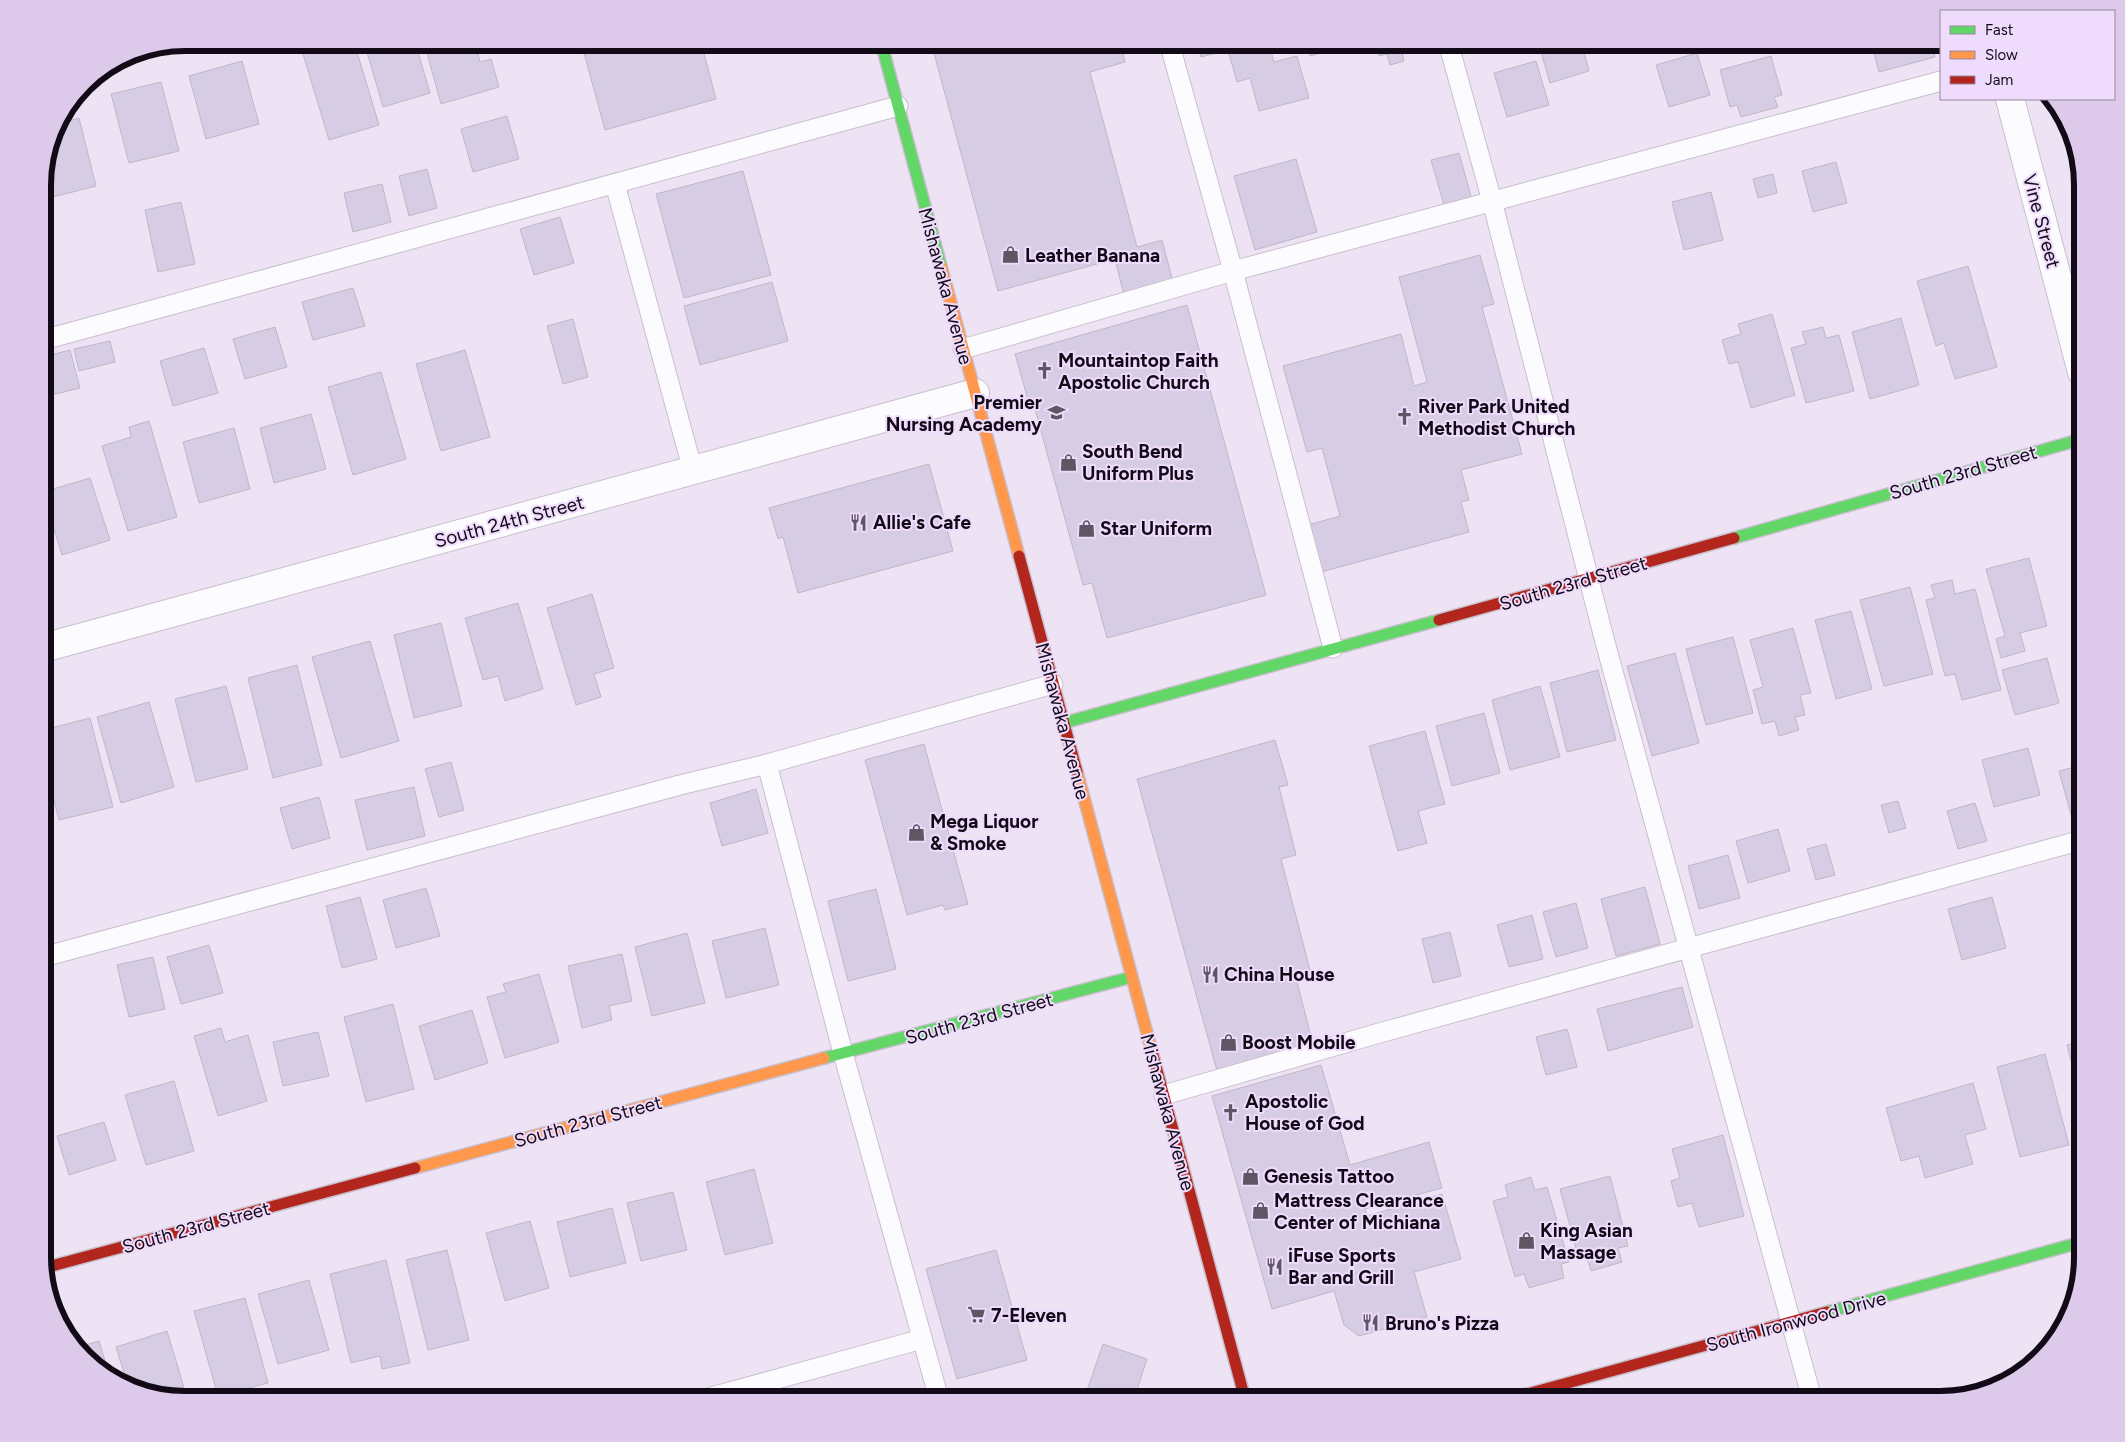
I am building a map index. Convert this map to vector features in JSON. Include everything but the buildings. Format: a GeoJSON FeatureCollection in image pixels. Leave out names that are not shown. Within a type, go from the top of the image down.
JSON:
{"type":"FeatureCollection","features":[{"type":"Feature","properties":{"kind":"street","name":"Mishawaka Avenue"},"geometry":{"type":"LineString","coordinates":[[884,52],[1243,1391]]}},
{"type":"Feature","properties":{"kind":"street","name":"Vine Street"},"geometry":{"type":"LineString","coordinates":[[2010,100],[2074,342]]}},
{"type":"Feature","properties":{"kind":"street","name":"South 24th Street"},"geometry":{"type":"LineString","coordinates":[[52,646],[975,393]]}},
{"type":"Feature","properties":{"kind":"street","name":"South 23rd Street"},"geometry":{"type":"LineString","coordinates":[[1063,723],[1588,580],[2074,440]]}},
{"type":"Feature","properties":{"kind":"street","name":"South 23rd Street"},"geometry":{"type":"LineString","coordinates":[[52,1266],[843,1052],[994,1015],[1132,977]]}},
{"type":"Feature","properties":{"kind":"street","name":"South Ironwood Drive"},"geometry":{"type":"LineString","coordinates":[[1542,1391],[2074,1244]]}},
{"type":"Feature","properties":{"kind":"lane"},"geometry":{"type":"LineString","coordinates":[[1172,51],[1233,271],[1333,648]]}},
{"type":"Feature","properties":{"kind":"lane"},"geometry":{"type":"LineString","coordinates":[[1451,51],[1492,201],[1588,580],[1810,1391]]}},
{"type":"Feature","properties":{"kind":"lane"},"geometry":{"type":"LineString","coordinates":[[963,349],[1233,271],[1940,81]]}},
{"type":"Feature","properties":{"kind":"lane"},"geometry":{"type":"LineString","coordinates":[[52,338],[898,106]]}},
{"type":"Feature","properties":{"kind":"lane"},"geometry":{"type":"LineString","coordinates":[[615,184],[694,471]]}},
{"type":"Feature","properties":{"kind":"lane"},"geometry":{"type":"LineString","coordinates":[[52,955],[680,785],[767,764],[1053,684]]}},
{"type":"Feature","properties":{"kind":"lane"},"geometry":{"type":"LineString","coordinates":[[767,764],[843,1052],[936,1391]]}},
{"type":"Feature","properties":{"kind":"lane"},"geometry":{"type":"LineString","coordinates":[[1164,1095],[1374,1034],[2074,842]]}},
{"type":"Feature","properties":{"kind":"lane"},"geometry":{"type":"LineString","coordinates":[[736,1391],[922,1339]]}},
{"type":"Feature","properties":{"kind":"traffic: fast"},"geometry":{"type":"LineString","coordinates":[[884,52],[941,266]]}},
{"type":"Feature","properties":{"kind":"traffic: fast"},"geometry":{"type":"LineString","coordinates":[[1734,538],[2074,441]]}},
{"type":"Feature","properties":{"kind":"traffic: fast"},"geometry":{"type":"LineString","coordinates":[[1063,723],[1439,620]]}},
{"type":"Feature","properties":{"kind":"traffic: fast"},"geometry":{"type":"LineString","coordinates":[[824,1058],[1132,977]]}},
{"type":"Feature","properties":{"kind":"traffic: fast"},"geometry":{"type":"LineString","coordinates":[[1827,1312],[2074,1244]]}},
{"type":"Feature","properties":{"kind":"traffic: slow"},"geometry":{"type":"LineString","coordinates":[[941,266],[1019,556]]}},
{"type":"Feature","properties":{"kind":"traffic: slow"},"geometry":{"type":"LineString","coordinates":[[1077,772],[1151,1048]]}},
{"type":"Feature","properties":{"kind":"traffic: slow"},"geometry":{"type":"LineString","coordinates":[[415,1168],[824,1058]]}},
{"type":"Feature","properties":{"kind":"traffic: jam"},"geometry":{"type":"LineString","coordinates":[[1439,620],[1734,538]]}},
{"type":"Feature","properties":{"kind":"traffic: jam"},"geometry":{"type":"LineString","coordinates":[[1019,556],[1077,772]]}},
{"type":"Feature","properties":{"kind":"traffic: jam"},"geometry":{"type":"LineString","coordinates":[[1151,1048],[1243,1391]]}},
{"type":"Feature","properties":{"kind":"traffic: jam"},"geometry":{"type":"LineString","coordinates":[[52,1266],[415,1168]]}},
{"type":"Feature","properties":{"kind":"traffic: jam"},"geometry":{"type":"LineString","coordinates":[[1538,1391],[1827,1312]]}},
{"type":"Feature","properties":{"kind":"place","name":"Leather Banana"},"geometry":{"type":"Point","coordinates":[1011,255]}},
{"type":"Feature","properties":{"kind":"place","name":"Mountaintop Faith Apostolic Church"},"geometry":{"type":"Point","coordinates":[1044,371]}},
{"type":"Feature","properties":{"kind":"place","name":"Premier Nursing Academy"},"geometry":{"type":"Point","coordinates":[1056,413]}},
{"type":"Feature","properties":{"kind":"place","name":"River Park United Methodist Church"},"geometry":{"type":"Point","coordinates":[1404,417]}},
{"type":"Feature","properties":{"kind":"place","name":"South Bend Uniform Plus"},"geometry":{"type":"Point","coordinates":[1068,462]}},
{"type":"Feature","properties":{"kind":"place","name":"Allie's Cafe"},"geometry":{"type":"Point","coordinates":[859,522]}},
{"type":"Feature","properties":{"kind":"place","name":"Star Uniform"},"geometry":{"type":"Point","coordinates":[1086,528]}},
{"type":"Feature","properties":{"kind":"place","name":"Mega Liquor & Smoke"},"geometry":{"type":"Point","coordinates":[916,832]}},
{"type":"Feature","properties":{"kind":"place","name":"China House"},"geometry":{"type":"Point","coordinates":[1210,974]}},
{"type":"Feature","properties":{"kind":"place","name":"Boost Mobile"},"geometry":{"type":"Point","coordinates":[1228,1042]}},
{"type":"Feature","properties":{"kind":"place","name":"Apostolic House of God"},"geometry":{"type":"Point","coordinates":[1231,1112]}},
{"type":"Feature","properties":{"kind":"place","name":"Genesis Tattoo"},"geometry":{"type":"Point","coordinates":[1250,1176]}},
{"type":"Feature","properties":{"kind":"place","name":"Mattress Clearance Center of Michiana"},"geometry":{"type":"Point","coordinates":[1260,1211]}},
{"type":"Feature","properties":{"kind":"place","name":"King Asian Massage"},"geometry":{"type":"Point","coordinates":[1526,1241]}},
{"type":"Feature","properties":{"kind":"place","name":"iFuse Sports Bar and Grill"},"geometry":{"type":"Point","coordinates":[1274,1266]}},
{"type":"Feature","properties":{"kind":"place","name":"7-Eleven"},"geometry":{"type":"Point","coordinates":[977,1315]}},
{"type":"Feature","properties":{"kind":"place","name":"Bruno's Pizza"},"geometry":{"type":"Point","coordinates":[1371,1323]}}]}
